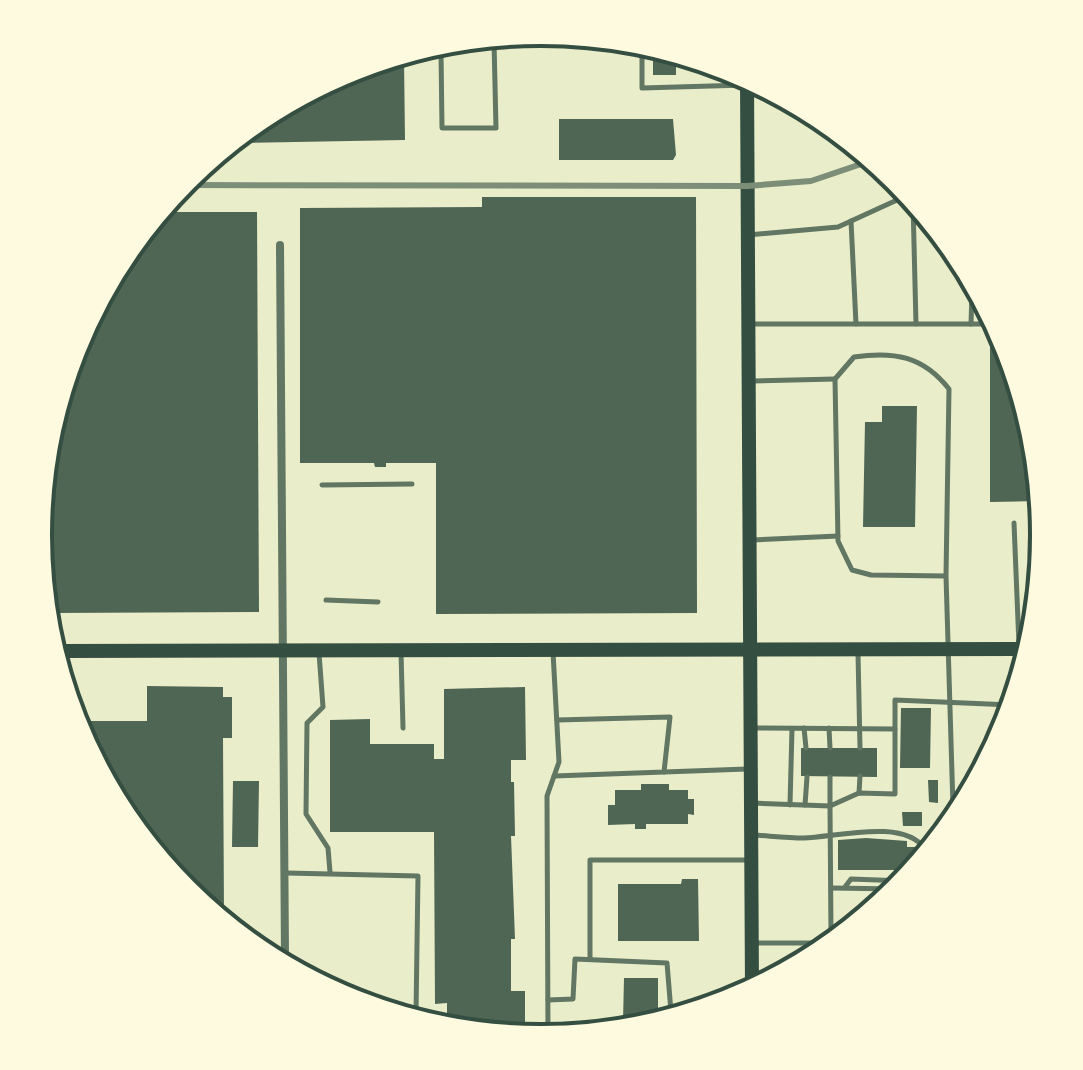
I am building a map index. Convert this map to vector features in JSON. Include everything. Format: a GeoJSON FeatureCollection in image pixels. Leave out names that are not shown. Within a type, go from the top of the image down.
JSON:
{"type":"FeatureCollection","features":[{"type":"Feature","properties":{"kind":"main road"},"geometry":{"type":"LineString","coordinates":[[747,91],[752,977]]}},
{"type":"Feature","properties":{"kind":"main road"},"geometry":{"type":"LineString","coordinates":[[67,651],[1017,649]]}},
{"type":"Feature","properties":{"kind":"street"},"geometry":{"type":"LineString","coordinates":[[280,245],[285,951]]}},
{"type":"Feature","properties":{"kind":"lane"},"geometry":{"type":"LineString","coordinates":[[441,56],[442,128],[496,128],[494,48]]}},
{"type":"Feature","properties":{"kind":"lane"},"geometry":{"type":"LineString","coordinates":[[642,56],[642,88],[729,83]]}},
{"type":"Feature","properties":{"kind":"lane"},"geometry":{"type":"LineString","coordinates":[[747,235],[838,227],[897,200]]}},
{"type":"Feature","properties":{"kind":"lane"},"geometry":{"type":"LineString","coordinates":[[913,218],[916,324]]}},
{"type":"Feature","properties":{"kind":"lane"},"geometry":{"type":"LineString","coordinates":[[851,221],[856,324]]}},
{"type":"Feature","properties":{"kind":"lane"},"geometry":{"type":"LineString","coordinates":[[971,324],[972,303]]}},
{"type":"Feature","properties":{"kind":"lane"},"geometry":{"type":"LineString","coordinates":[[748,324],[982,324]]}},
{"type":"Feature","properties":{"kind":"lane"},"geometry":{"type":"LineString","coordinates":[[946,576],[871,575],[852,570],[838,536],[835,379],[854,357],[902,355],[935,371],[949,389],[946,576],[953,799]]}},
{"type":"Feature","properties":{"kind":"lane"},"geometry":{"type":"LineString","coordinates":[[749,381],[835,379]]}},
{"type":"Feature","properties":{"kind":"lane"},"geometry":{"type":"LineString","coordinates":[[322,485],[412,484]]}},
{"type":"Feature","properties":{"kind":"lane"},"geometry":{"type":"LineString","coordinates":[[1014,523],[1019,637]]}},
{"type":"Feature","properties":{"kind":"lane"},"geometry":{"type":"LineString","coordinates":[[750,540],[838,536]]}},
{"type":"Feature","properties":{"kind":"lane"},"geometry":{"type":"LineString","coordinates":[[326,600],[378,602]]}},
{"type":"Feature","properties":{"kind":"lane"},"geometry":{"type":"LineString","coordinates":[[858,648],[860,748]]}},
{"type":"Feature","properties":{"kind":"lane"},"geometry":{"type":"LineString","coordinates":[[548,1024],[547,796],[559,762],[553,650]]}},
{"type":"Feature","properties":{"kind":"lane"},"geometry":{"type":"LineString","coordinates":[[319,651],[323,707],[307,723],[306,814],[328,848],[330,872]]}},
{"type":"Feature","properties":{"kind":"lane"},"geometry":{"type":"LineString","coordinates":[[401,651],[403,728]]}},
{"type":"Feature","properties":{"kind":"lane"},"geometry":{"type":"LineString","coordinates":[[751,803],[830,806],[859,793],[895,794],[895,700],[1000,704]]}},
{"type":"Feature","properties":{"kind":"lane"},"geometry":{"type":"LineString","coordinates":[[557,720],[670,717],[664,772]]}},
{"type":"Feature","properties":{"kind":"lane"},"geometry":{"type":"LineString","coordinates":[[752,728],[895,729]]}},
{"type":"Feature","properties":{"kind":"lane"},"geometry":{"type":"LineString","coordinates":[[804,728],[806,748]]}},
{"type":"Feature","properties":{"kind":"lane"},"geometry":{"type":"LineString","coordinates":[[829,728],[830,748]]}},
{"type":"Feature","properties":{"kind":"lane"},"geometry":{"type":"LineString","coordinates":[[790,805],[792,729]]}},
{"type":"Feature","properties":{"kind":"lane"},"geometry":{"type":"LineString","coordinates":[[554,776],[751,769]]}},
{"type":"Feature","properties":{"kind":"lane"},"geometry":{"type":"LineString","coordinates":[[859,793],[860,776]]}},
{"type":"Feature","properties":{"kind":"lane"},"geometry":{"type":"LineString","coordinates":[[805,805],[807,777]]}},
{"type":"Feature","properties":{"kind":"lane"},"geometry":{"type":"LineString","coordinates":[[830,777],[831,929]]}},
{"type":"Feature","properties":{"kind":"lane"},"geometry":{"type":"LineString","coordinates":[[751,835],[806,838],[831,833],[902,833],[920,844]]}},
{"type":"Feature","properties":{"kind":"lane"},"geometry":{"type":"LineString","coordinates":[[590,959],[590,860],[751,860]]}},
{"type":"Feature","properties":{"kind":"lane"},"geometry":{"type":"LineString","coordinates":[[286,873],[418,876],[416,1007]]}},
{"type":"Feature","properties":{"kind":"lane"},"geometry":{"type":"LineString","coordinates":[[845,888],[851,879],[888,880]]}},
{"type":"Feature","properties":{"kind":"lane"},"geometry":{"type":"LineString","coordinates":[[831,888],[879,889]]}},
{"type":"Feature","properties":{"kind":"lane"},"geometry":{"type":"LineString","coordinates":[[752,943],[811,943]]}},
{"type":"Feature","properties":{"kind":"lane"},"geometry":{"type":"LineString","coordinates":[[548,1000],[573,999],[575,959],[590,959],[667,963],[671,1006]]}},
{"type":"Feature","properties":{"kind":"building"},"geometry":{"type":"Polygon","coordinates":[[[653,59],[676,65],[676,75],[653,75],[653,59]]]}},
{"type":"Feature","properties":{"kind":"building"},"geometry":{"type":"Polygon","coordinates":[[[404,66],[405,140],[250,143],[325,96],[404,66]]]}},
{"type":"Feature","properties":{"kind":"building"},"geometry":{"type":"Polygon","coordinates":[[[559,119],[673,119],[676,155],[673,160],[559,160],[559,119]]]}},
{"type":"Feature","properties":{"kind":"building"},"geometry":{"type":"Polygon","coordinates":[[[482,197],[696,197],[697,613],[436,614],[436,463],[386,463],[386,467],[375,467],[374,463],[300,463],[300,208],[482,207],[482,197]]]}},
{"type":"Feature","properties":{"kind":"building"},"geometry":{"type":"Polygon","coordinates":[[[175,212],[257,212],[259,612],[59,613],[52,535],[57,471],[69,408],[90,348],[118,290],[175,212]]]}},
{"type":"Feature","properties":{"kind":"building"},"geometry":{"type":"Polygon","coordinates":[[[990,341],[1014,408],[1029,501],[990,502],[990,341]]]}},
{"type":"Feature","properties":{"kind":"building"},"geometry":{"type":"Polygon","coordinates":[[[882,406],[917,406],[915,527],[863,527],[865,422],[882,422],[882,406]]]}},
{"type":"Feature","properties":{"kind":"building"},"geometry":{"type":"Polygon","coordinates":[[[147,686],[223,687],[223,697],[232,697],[232,738],[223,738],[224,907],[174,857],[135,807],[90,721],[147,721],[147,686]]]}},
{"type":"Feature","properties":{"kind":"building"},"geometry":{"type":"Polygon","coordinates":[[[525,687],[526,760],[511,760],[511,782],[514,782],[515,836],[511,836],[515,939],[511,939],[511,991],[525,991],[525,1023],[447,1015],[447,1003],[435,1004],[434,832],[330,832],[330,720],[370,719],[370,744],[434,744],[434,759],[444,759],[444,689],[525,687]]]}},
{"type":"Feature","properties":{"kind":"building"},"geometry":{"type":"Polygon","coordinates":[[[901,708],[931,708],[930,768],[900,768],[901,708]]]}},
{"type":"Feature","properties":{"kind":"building"},"geometry":{"type":"Polygon","coordinates":[[[801,748],[877,748],[877,777],[801,776],[801,748]]]}},
{"type":"Feature","properties":{"kind":"building"},"geometry":{"type":"Polygon","coordinates":[[[928,780],[938,780],[938,803],[929,802],[928,780]]]}},
{"type":"Feature","properties":{"kind":"building"},"geometry":{"type":"Polygon","coordinates":[[[233,781],[259,781],[258,847],[232,847],[233,781]]]}},
{"type":"Feature","properties":{"kind":"building"},"geometry":{"type":"Polygon","coordinates":[[[641,784],[669,784],[669,790],[688,790],[688,799],[694,799],[694,815],[688,814],[688,824],[646,824],[646,829],[635,829],[635,824],[608,825],[608,805],[615,805],[615,790],[641,790],[641,784]]]}},
{"type":"Feature","properties":{"kind":"building"},"geometry":{"type":"Polygon","coordinates":[[[902,812],[922,812],[922,826],[903,826],[902,812]]]}},
{"type":"Feature","properties":{"kind":"building"},"geometry":{"type":"Polygon","coordinates":[[[866,838],[907,841],[907,847],[915,847],[915,850],[897,870],[838,870],[838,840],[866,838]]]}},
{"type":"Feature","properties":{"kind":"building"},"geometry":{"type":"Polygon","coordinates":[[[682,879],[698,879],[699,941],[618,941],[618,884],[681,884],[682,879]]]}},
{"type":"Feature","properties":{"kind":"building"},"geometry":{"type":"Polygon","coordinates":[[[624,978],[658,978],[658,1010],[623,1017],[624,978]]]}},
{"type":"Feature","properties":{"kind":"railway"},"geometry":{"type":"LineString","coordinates":[[200,185],[747,186],[811,181],[861,164]]}}]}
